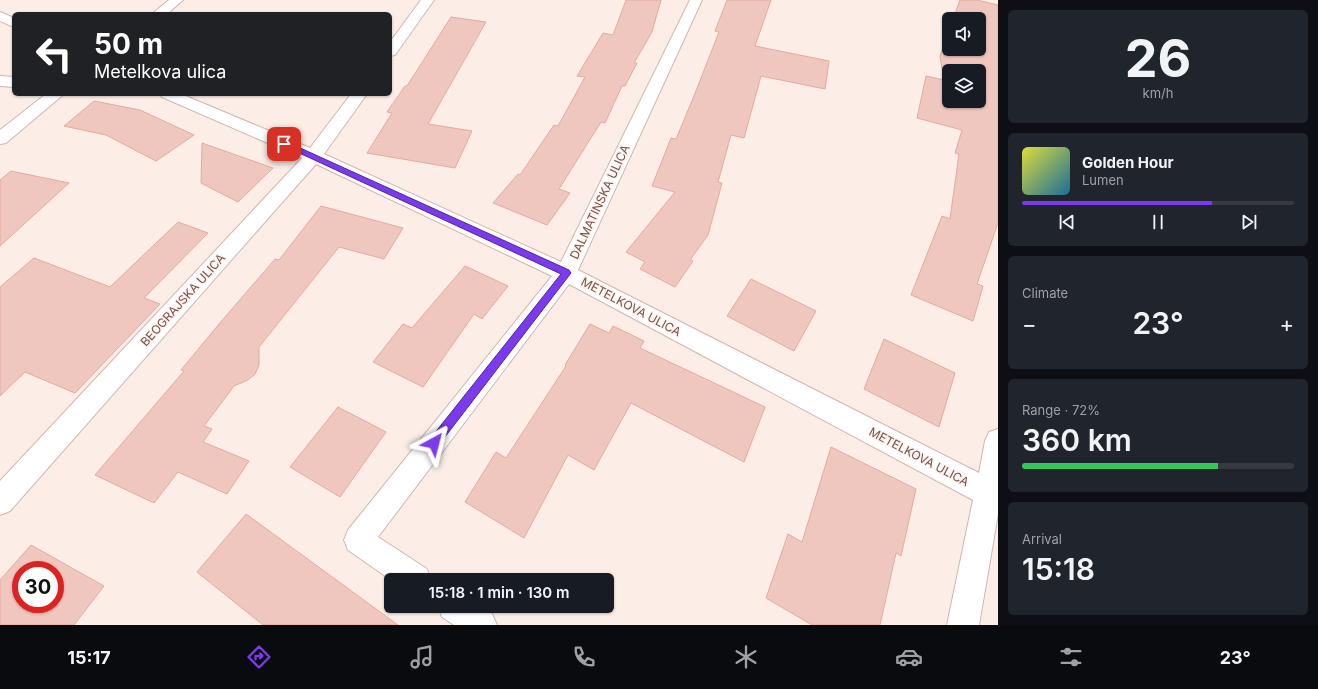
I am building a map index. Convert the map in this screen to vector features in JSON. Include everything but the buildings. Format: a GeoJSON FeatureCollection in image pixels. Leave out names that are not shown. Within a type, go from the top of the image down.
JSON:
{"type":"FeatureCollection","features":[{"type":"Feature","properties":{"kind":"street"},"geometry":{"type":"LineString","coordinates":[[162,12],[177,0]]}},
{"type":"Feature","properties":{"kind":"street"},"geometry":{"type":"LineString","coordinates":[[392,49],[428,0]]}},
{"type":"Feature","properties":{"kind":"street","name":"DALMATINSKA ULICA"},"geometry":{"type":"LineString","coordinates":[[406,573],[358,540],[566,273],[696,0]]}},
{"type":"Feature","properties":{"kind":"street"},"geometry":{"type":"LineString","coordinates":[[0,16],[12,22]]}},
{"type":"Feature","properties":{"kind":"street"},"geometry":{"type":"LineString","coordinates":[[0,81],[12,82]]}},
{"type":"Feature","properties":{"kind":"street"},"geometry":{"type":"LineString","coordinates":[[0,138],[53,96]]}},
{"type":"Feature","properties":{"kind":"street","name":"METELKOVA ULICA"},"geometry":{"type":"LineString","coordinates":[[173,96],[313,156],[566,273],[993,495]]}},
{"type":"Feature","properties":{"kind":"street","name":"BEOGRAJSKA ULICA"},"geometry":{"type":"LineString","coordinates":[[0,501],[313,156],[358,96]]}},
{"type":"Feature","properties":{"kind":"street"},"geometry":{"type":"LineString","coordinates":[[963,625],[993,495],[998,441]]}},
{"type":"Feature","properties":{"kind":"street"},"geometry":{"type":"LineString","coordinates":[[463,613],[481,625]]}},
{"type":"Feature","properties":{"kind":"route"},"geometry":{"type":"LineString","coordinates":[[284,144],[566,273],[434,443]]}}]}
